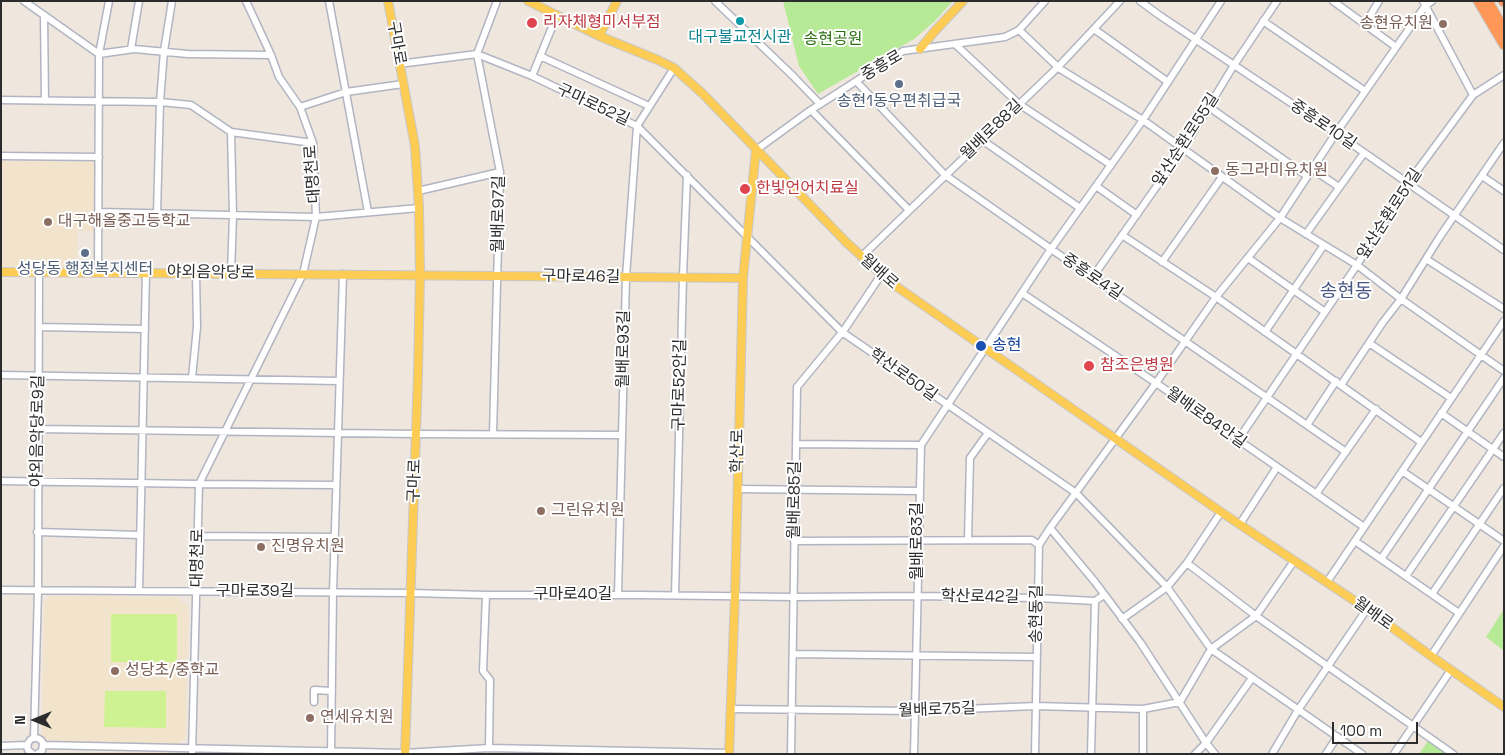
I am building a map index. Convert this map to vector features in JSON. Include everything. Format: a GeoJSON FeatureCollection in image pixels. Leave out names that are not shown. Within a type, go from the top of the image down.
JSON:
{"type":"FeatureCollection","features":[{"type":"Feature","properties":{"kind":"highway"},"geometry":{"type":"LineString","coordinates":[[1478,1],[1504,45]]}},
{"type":"Feature","properties":{"kind":"highway"},"geometry":{"type":"LineString","coordinates":[[1488,1],[1504,30]]}},
{"type":"Feature","properties":{"kind":"highway"},"geometry":{"type":"LineString","coordinates":[[1494,1],[1504,17]]}},
{"type":"Feature","properties":{"kind":"main road","name":"구마로"},"geometry":{"type":"LineString","coordinates":[[388,1],[415,146],[419,208],[420,275],[412,592],[405,753]]}},
{"type":"Feature","properties":{"kind":"main road","name":"월배로"},"geometry":{"type":"LineString","coordinates":[[528,1],[599,36],[674,68],[703,94],[861,256],[899,290],[986,348],[1221,512],[1327,582],[1504,707]]}},
{"type":"Feature","properties":{"kind":"main road"},"geometry":{"type":"LineString","coordinates":[[599,36],[617,1]]}},
{"type":"Feature","properties":{"kind":"main road"},"geometry":{"type":"LineString","coordinates":[[920,49],[963,1]]}},
{"type":"Feature","properties":{"kind":"main road","name":"학산로"},"geometry":{"type":"LineString","coordinates":[[729,753],[743,278],[756,150]]}},
{"type":"Feature","properties":{"kind":"main road","name":"야외음악당로"},"geometry":{"type":"LineString","coordinates":[[1,272],[420,275]]}},
{"type":"Feature","properties":{"kind":"main road","name":"구마로46길"},"geometry":{"type":"LineString","coordinates":[[420,275],[743,278]]}},
{"type":"Feature","properties":{"kind":"street"},"geometry":{"type":"LineString","coordinates":[[24,1],[99,54],[131,49],[188,54],[271,55]]}},
{"type":"Feature","properties":{"kind":"street"},"geometry":{"type":"LineString","coordinates":[[98,272],[99,54],[109,1]]}},
{"type":"Feature","properties":{"kind":"street"},"geometry":{"type":"LineString","coordinates":[[131,49],[140,1]]}},
{"type":"Feature","properties":{"kind":"street"},"geometry":{"type":"LineString","coordinates":[[157,214],[160,102],[164,51],[172,1]]}},
{"type":"Feature","properties":{"kind":"street","name":"대명천로"},"geometry":{"type":"LineString","coordinates":[[192,752],[199,484],[302,274],[316,217],[313,143],[300,107],[279,77],[246,1]]}},
{"type":"Feature","properties":{"kind":"street"},"geometry":{"type":"LineString","coordinates":[[328,1],[368,212]]}},
{"type":"Feature","properties":{"kind":"street"},"geometry":{"type":"LineString","coordinates":[[477,54],[497,1]]}},
{"type":"Feature","properties":{"kind":"street","name":"중흥로"},"geometry":{"type":"LineString","coordinates":[[756,150],[811,110],[903,51],[1005,37],[1020,30],[1046,1]]}},
{"type":"Feature","properties":{"kind":"street","name":"월배로88길"},"geometry":{"type":"LineString","coordinates":[[861,256],[1058,67],[1120,1]]}},
{"type":"Feature","properties":{"kind":"street","name":"중흥로10길"},"geometry":{"type":"LineString","coordinates":[[1140,1],[1408,182],[1504,250]]}},
{"type":"Feature","properties":{"kind":"street"},"geometry":{"type":"LineString","coordinates":[[796,444],[921,445],[1051,249],[1143,120],[1221,1]]}},
{"type":"Feature","properties":{"kind":"street","name":"앞산순환로55길"},"geometry":{"type":"LineString","coordinates":[[1092,278],[1183,149],[1234,65],[1277,1]]}},
{"type":"Feature","properties":{"kind":"street"},"geometry":{"type":"LineString","coordinates":[[1333,1],[1396,47]]}},
{"type":"Feature","properties":{"kind":"street"},"geometry":{"type":"LineString","coordinates":[[1365,24],[1379,1]]}},
{"type":"Feature","properties":{"kind":"street"},"geometry":{"type":"LineString","coordinates":[[794,541],[1032,540],[1039,545],[1216,297],[1280,218],[1424,4],[1432,1]]}},
{"type":"Feature","properties":{"kind":"street"},"geometry":{"type":"LineString","coordinates":[[716,2],[820,104]]}},
{"type":"Feature","properties":{"kind":"street"},"geometry":{"type":"LineString","coordinates":[[1424,4],[1473,95]]}},
{"type":"Feature","properties":{"kind":"street"},"geometry":{"type":"LineString","coordinates":[[532,76],[557,15]]}},
{"type":"Feature","properties":{"kind":"street"},"geometry":{"type":"LineString","coordinates":[[44,16],[45,101]]}},
{"type":"Feature","properties":{"kind":"street"},"geometry":{"type":"LineString","coordinates":[[1263,21],[1365,91]]}},
{"type":"Feature","properties":{"kind":"street"},"geometry":{"type":"LineString","coordinates":[[1094,29],[1168,82]]}},
{"type":"Feature","properties":{"kind":"street"},"geometry":{"type":"LineString","coordinates":[[1020,30],[1058,67],[1143,120],[1280,218],[1357,265],[1401,299],[1504,371]]}},
{"type":"Feature","properties":{"kind":"street"},"geometry":{"type":"LineString","coordinates":[[955,44],[1019,104],[1111,165]]}},
{"type":"Feature","properties":{"kind":"street","name":"구마로52길"},"geometry":{"type":"LineString","coordinates":[[400,64],[477,54],[532,76],[637,126],[747,236]]}},
{"type":"Feature","properties":{"kind":"street","name":"월배로97길"},"geometry":{"type":"LineString","coordinates":[[477,54],[500,172],[493,434]]}},
{"type":"Feature","properties":{"kind":"street"},"geometry":{"type":"LineString","coordinates":[[540,56],[649,106]]}},
{"type":"Feature","properties":{"kind":"street","name":"월배로93길"},"geometry":{"type":"LineString","coordinates":[[618,595],[626,277],[637,126],[674,68]]}},
{"type":"Feature","properties":{"kind":"street","name":"앞산순환로51길"},"geometry":{"type":"LineString","coordinates":[[1238,440],[1357,265],[1408,182],[1473,95],[1504,75]]}},
{"type":"Feature","properties":{"kind":"street","name":"중흥로4길"},"geometry":{"type":"LineString","coordinates":[[856,81],[945,175],[1346,452]]}},
{"type":"Feature","properties":{"kind":"street","name":"구마로"},"geometry":{"type":"LineString","coordinates":[[346,92],[403,84]]}},
{"type":"Feature","properties":{"kind":"street"},"geometry":{"type":"LineString","coordinates":[[300,107],[346,92]]}},
{"type":"Feature","properties":{"kind":"street"},"geometry":{"type":"LineString","coordinates":[[1,100],[160,102],[191,105],[231,132],[313,143]]}},
{"type":"Feature","properties":{"kind":"street"},"geometry":{"type":"LineString","coordinates":[[1209,107],[1307,176]]}},
{"type":"Feature","properties":{"kind":"street"},"geometry":{"type":"LineString","coordinates":[[811,110],[909,210]]}},
{"type":"Feature","properties":{"kind":"street"},"geometry":{"type":"LineString","coordinates":[[231,132],[233,215],[231,274]]}},
{"type":"Feature","properties":{"kind":"street"},"geometry":{"type":"LineString","coordinates":[[982,140],[1080,208]]}},
{"type":"Feature","properties":{"kind":"street"},"geometry":{"type":"LineString","coordinates":[[1307,426],[1401,299],[1454,216],[1504,143]]}},
{"type":"Feature","properties":{"kind":"street"},"geometry":{"type":"LineString","coordinates":[[1306,234],[1364,153]]}},
{"type":"Feature","properties":{"kind":"street"},"geometry":{"type":"LineString","coordinates":[[1,156],[99,157]]}},
{"type":"Feature","properties":{"kind":"street"},"geometry":{"type":"LineString","coordinates":[[1312,169],[1339,187]]}},
{"type":"Feature","properties":{"kind":"street"},"geometry":{"type":"LineString","coordinates":[[418,191],[500,172]]}},
{"type":"Feature","properties":{"kind":"street","name":"구마로52안길"},"geometry":{"type":"LineString","coordinates":[[675,595],[687,175]]}},
{"type":"Feature","properties":{"kind":"street"},"geometry":{"type":"LineString","coordinates":[[1482,176],[1504,191]]}},
{"type":"Feature","properties":{"kind":"street"},"geometry":{"type":"LineString","coordinates":[[1162,262],[1222,177]]}},
{"type":"Feature","properties":{"kind":"street"},"geometry":{"type":"LineString","coordinates":[[1096,186],[1137,215]]}},
{"type":"Feature","properties":{"kind":"street"},"geometry":{"type":"LineString","coordinates":[[99,212],[316,217],[419,208]]}},
{"type":"Feature","properties":{"kind":"street"},"geometry":{"type":"LineString","coordinates":[[1122,235],[1216,297],[1421,442]]}},
{"type":"Feature","properties":{"kind":"street","name":"학산로50길"},"geometry":{"type":"LineString","coordinates":[[747,236],[842,332],[1076,493],[1168,587],[1211,650]]}},
{"type":"Feature","properties":{"kind":"street"},"geometry":{"type":"LineString","coordinates":[[1265,332],[1324,245]]}},
{"type":"Feature","properties":{"kind":"street"},"geometry":{"type":"LineString","coordinates":[[1248,258],[1324,312]]}},
{"type":"Feature","properties":{"kind":"street"},"geometry":{"type":"LineString","coordinates":[[1426,259],[1504,309]]}},
{"type":"Feature","properties":{"kind":"street","name":"야외음악당로9길"},"geometry":{"type":"LineString","coordinates":[[38,590],[40,272]]}},
{"type":"Feature","properties":{"kind":"street"},"geometry":{"type":"LineString","coordinates":[[139,591],[146,273]]}},
{"type":"Feature","properties":{"kind":"street"},"geometry":{"type":"LineString","coordinates":[[192,378],[197,327],[196,273]]}},
{"type":"Feature","properties":{"kind":"street"},"geometry":{"type":"LineString","coordinates":[[331,753],[333,592],[343,274]]}},
{"type":"Feature","properties":{"kind":"street","name":"월배로85길"},"geometry":{"type":"LineString","coordinates":[[791,754],[797,387],[842,332],[881,275]]}},
{"type":"Feature","properties":{"kind":"street","name":"월배로84안길"},"geometry":{"type":"LineString","coordinates":[[1022,294],[1156,383],[1364,527]]}},
{"type":"Feature","properties":{"kind":"street"},"geometry":{"type":"LineString","coordinates":[[1327,582],[1504,320]]}},
{"type":"Feature","properties":{"kind":"street"},"geometry":{"type":"LineString","coordinates":[[39,327],[145,329]]}},
{"type":"Feature","properties":{"kind":"street"},"geometry":{"type":"LineString","coordinates":[[1369,343],[1451,398]]}},
{"type":"Feature","properties":{"kind":"street"},"geometry":{"type":"LineString","coordinates":[[1,374],[339,381]]}},
{"type":"Feature","properties":{"kind":"street"},"geometry":{"type":"LineString","coordinates":[[1382,559],[1504,378]]}},
{"type":"Feature","properties":{"kind":"street"},"geometry":{"type":"LineString","coordinates":[[1316,494],[1376,409]]}},
{"type":"Feature","properties":{"kind":"street"},"geometry":{"type":"LineString","coordinates":[[1441,413],[1504,457]]}},
{"type":"Feature","properties":{"kind":"street"},"geometry":{"type":"LineString","coordinates":[[38,429],[622,435]]}},
{"type":"Feature","properties":{"kind":"street"},"geometry":{"type":"LineString","coordinates":[[968,540],[970,458],[988,433]]}},
{"type":"Feature","properties":{"kind":"street"},"geometry":{"type":"LineString","coordinates":[[1406,576],[1504,433]]}},
{"type":"Feature","properties":{"kind":"street","name":"월배로83길"},"geometry":{"type":"LineString","coordinates":[[914,754],[921,445]]}},
{"type":"Feature","properties":{"kind":"street"},"geometry":{"type":"LineString","coordinates":[[1240,524],[1277,467]]}},
{"type":"Feature","properties":{"kind":"street"},"geometry":{"type":"LineString","coordinates":[[1402,471],[1504,541]]}},
{"type":"Feature","properties":{"kind":"street"},"geometry":{"type":"LineString","coordinates":[[1,481],[336,485]]}},
{"type":"Feature","properties":{"kind":"street"},"geometry":{"type":"LineString","coordinates":[[1432,594],[1504,488]]}},
{"type":"Feature","properties":{"kind":"street"},"geometry":{"type":"LineString","coordinates":[[738,489],[919,491]]}},
{"type":"Feature","properties":{"kind":"street"},"geometry":{"type":"LineString","coordinates":[[1122,619],[1168,587],[1187,563],[1221,512]]}},
{"type":"Feature","properties":{"kind":"street"},"geometry":{"type":"LineString","coordinates":[[1050,528],[1095,582],[1140,642],[1215,754]]}},
{"type":"Feature","properties":{"kind":"street"},"geometry":{"type":"LineString","coordinates":[[37,532],[140,535]]}},
{"type":"Feature","properties":{"kind":"street"},"geometry":{"type":"LineString","coordinates":[[198,536],[335,537]]}},
{"type":"Feature","properties":{"kind":"street"},"geometry":{"type":"LineString","coordinates":[[1355,541],[1459,613]]}},
{"type":"Feature","properties":{"kind":"street","name":"송현동길"},"geometry":{"type":"LineString","coordinates":[[1035,754],[1039,545]]}},
{"type":"Feature","properties":{"kind":"street"},"geometry":{"type":"LineString","coordinates":[[1431,656],[1504,546]]}},
{"type":"Feature","properties":{"kind":"street"},"geometry":{"type":"LineString","coordinates":[[1180,702],[1211,650],[1256,616],[1294,561]]}},
{"type":"Feature","properties":{"kind":"street"},"geometry":{"type":"LineString","coordinates":[[1187,563],[1256,616],[1453,754]]}},
{"type":"Feature","properties":{"kind":"street","name":"구마로39길"},"geometry":{"type":"LineString","coordinates":[[1,590],[412,592]]}},
{"type":"Feature","properties":{"kind":"street"},"geometry":{"type":"LineString","coordinates":[[34,738],[38,590]]}},
{"type":"Feature","properties":{"kind":"street","name":"구마로40길"},"geometry":{"type":"LineString","coordinates":[[412,592],[486,595],[735,596]]}},
{"type":"Feature","properties":{"kind":"street"},"geometry":{"type":"LineString","coordinates":[[486,595],[484,671],[490,680],[489,748]]}},
{"type":"Feature","properties":{"kind":"street"},"geometry":{"type":"LineString","coordinates":[[1091,754],[1096,601],[1104,595]]}},
{"type":"Feature","properties":{"kind":"street","name":"학산로42길"},"geometry":{"type":"LineString","coordinates":[[735,596],[918,596],[1096,601]]}},
{"type":"Feature","properties":{"kind":"street"},"geometry":{"type":"LineString","coordinates":[[1272,754],[1298,710],[1366,609]]}},
{"type":"Feature","properties":{"kind":"street"},"geometry":{"type":"LineString","coordinates":[[1211,650],[1362,754]]}},
{"type":"Feature","properties":{"kind":"street"},"geometry":{"type":"LineString","coordinates":[[793,654],[1036,657]]}},
{"type":"Feature","properties":{"kind":"street"},"geometry":{"type":"LineString","coordinates":[[1394,754],[1451,670]]}},
{"type":"Feature","properties":{"kind":"street"},"geometry":{"type":"LineString","coordinates":[[1195,754],[1206,743],[1252,678]]}},
{"type":"Feature","properties":{"kind":"street"},"geometry":{"type":"LineString","coordinates":[[314,702],[314,690],[332,691]]}},
{"type":"Feature","properties":{"kind":"street","name":"월배로75길"},"geometry":{"type":"LineString","coordinates":[[731,709],[915,711],[1036,706],[1143,709],[1180,702]]}},
{"type":"Feature","properties":{"kind":"street"},"geometry":{"type":"LineString","coordinates":[[1143,709],[1143,754]]}},
{"type":"Feature","properties":{"kind":"street"},"geometry":{"type":"LineString","coordinates":[[1326,754],[1337,737]]}},
{"type":"Feature","properties":{"kind":"street"},"geometry":{"type":"LineString","coordinates":[[33,754],[28,750],[27,745],[29,740],[34,738],[40,739],[43,745],[42,751],[37,754]]}},
{"type":"Feature","properties":{"kind":"street"},"geometry":{"type":"LineString","coordinates":[[1,746],[27,745]]}},
{"type":"Feature","properties":{"kind":"street"},"geometry":{"type":"LineString","coordinates":[[43,745],[192,752],[405,753],[489,748],[729,753]]}},
{"type":"Feature","properties":{"kind":"shaded area","name":"대구해올중고등학교"},"geometry":{"type":"Polygon","coordinates":[[[1,161],[95,162],[94,231],[77,231],[77,267],[1,266],[1,161]]]}},
{"type":"Feature","properties":{"kind":"shaded area","name":"성당초/중학교"},"geometry":{"type":"Polygon","coordinates":[[[49,596],[176,597],[188,606],[186,737],[178,744],[49,741],[42,737],[44,604],[49,596]]]}},
{"type":"Feature","properties":{"kind":"shaded area"},"geometry":{"type":"Polygon","coordinates":[[[178,752],[180,754],[47,754],[47,753],[178,752]]]}},
{"type":"Feature","properties":{"kind":"green space","name":"송현공원"},"geometry":{"type":"Polygon","coordinates":[[[783,1],[953,1],[935,21],[914,39],[818,94],[799,66],[783,1]]]}},
{"type":"Feature","properties":{"kind":"green space"},"geometry":{"type":"Polygon","coordinates":[[[1504,609],[1504,651],[1486,637],[1504,609]]]}},
{"type":"Feature","properties":{"kind":"green space"},"geometry":{"type":"Polygon","coordinates":[[[111,614],[177,614],[177,662],[111,662],[111,614]]]}},
{"type":"Feature","properties":{"kind":"green space"},"geometry":{"type":"Polygon","coordinates":[[[105,691],[166,691],[166,728],[104,727],[105,691]]]}},
{"type":"Feature","properties":{"kind":"green space"},"geometry":{"type":"Polygon","coordinates":[[[1430,738],[1453,754],[1419,754],[1430,738]]]}},
{"type":"Feature","properties":{"kind":"place","name":"대구불교전시관"},"geometry":{"type":"Point","coordinates":[740,21]}},
{"type":"Feature","properties":{"kind":"place","name":"리자체형미서부점"},"geometry":{"type":"Point","coordinates":[532,23]}},
{"type":"Feature","properties":{"kind":"place","name":"송현유치원"},"geometry":{"type":"Point","coordinates":[1443,24]}},
{"type":"Feature","properties":{"kind":"place","name":"송현1동우편취급국"},"geometry":{"type":"Point","coordinates":[899,84]}},
{"type":"Feature","properties":{"kind":"place","name":"동그라미유치원"},"geometry":{"type":"Point","coordinates":[1215,171]}},
{"type":"Feature","properties":{"kind":"place","name":"한빛언어치료실"},"geometry":{"type":"Point","coordinates":[745,189]}},
{"type":"Feature","properties":{"kind":"place","name":"대구해올중고등학교"},"geometry":{"type":"Point","coordinates":[48,222]}},
{"type":"Feature","properties":{"kind":"place","name":"성당동 행정복지센터"},"geometry":{"type":"Point","coordinates":[85,253]}},
{"type":"Feature","properties":{"kind":"place","name":"송현"},"geometry":{"type":"Point","coordinates":[981,346]}},
{"type":"Feature","properties":{"kind":"place","name":"참조은병원"},"geometry":{"type":"Point","coordinates":[1089,366]}},
{"type":"Feature","properties":{"kind":"place","name":"그린유치원"},"geometry":{"type":"Point","coordinates":[541,511]}},
{"type":"Feature","properties":{"kind":"place","name":"진명유치원"},"geometry":{"type":"Point","coordinates":[261,547]}},
{"type":"Feature","properties":{"kind":"place","name":"성당초/중학교"},"geometry":{"type":"Point","coordinates":[115,671]}},
{"type":"Feature","properties":{"kind":"place","name":"연세유치원"},"geometry":{"type":"Point","coordinates":[310,718]}},
{"type":"Feature","properties":{"kind":"district","name":"송현동"},"geometry":{"type":"Point","coordinates":[1346,292]}}]}
